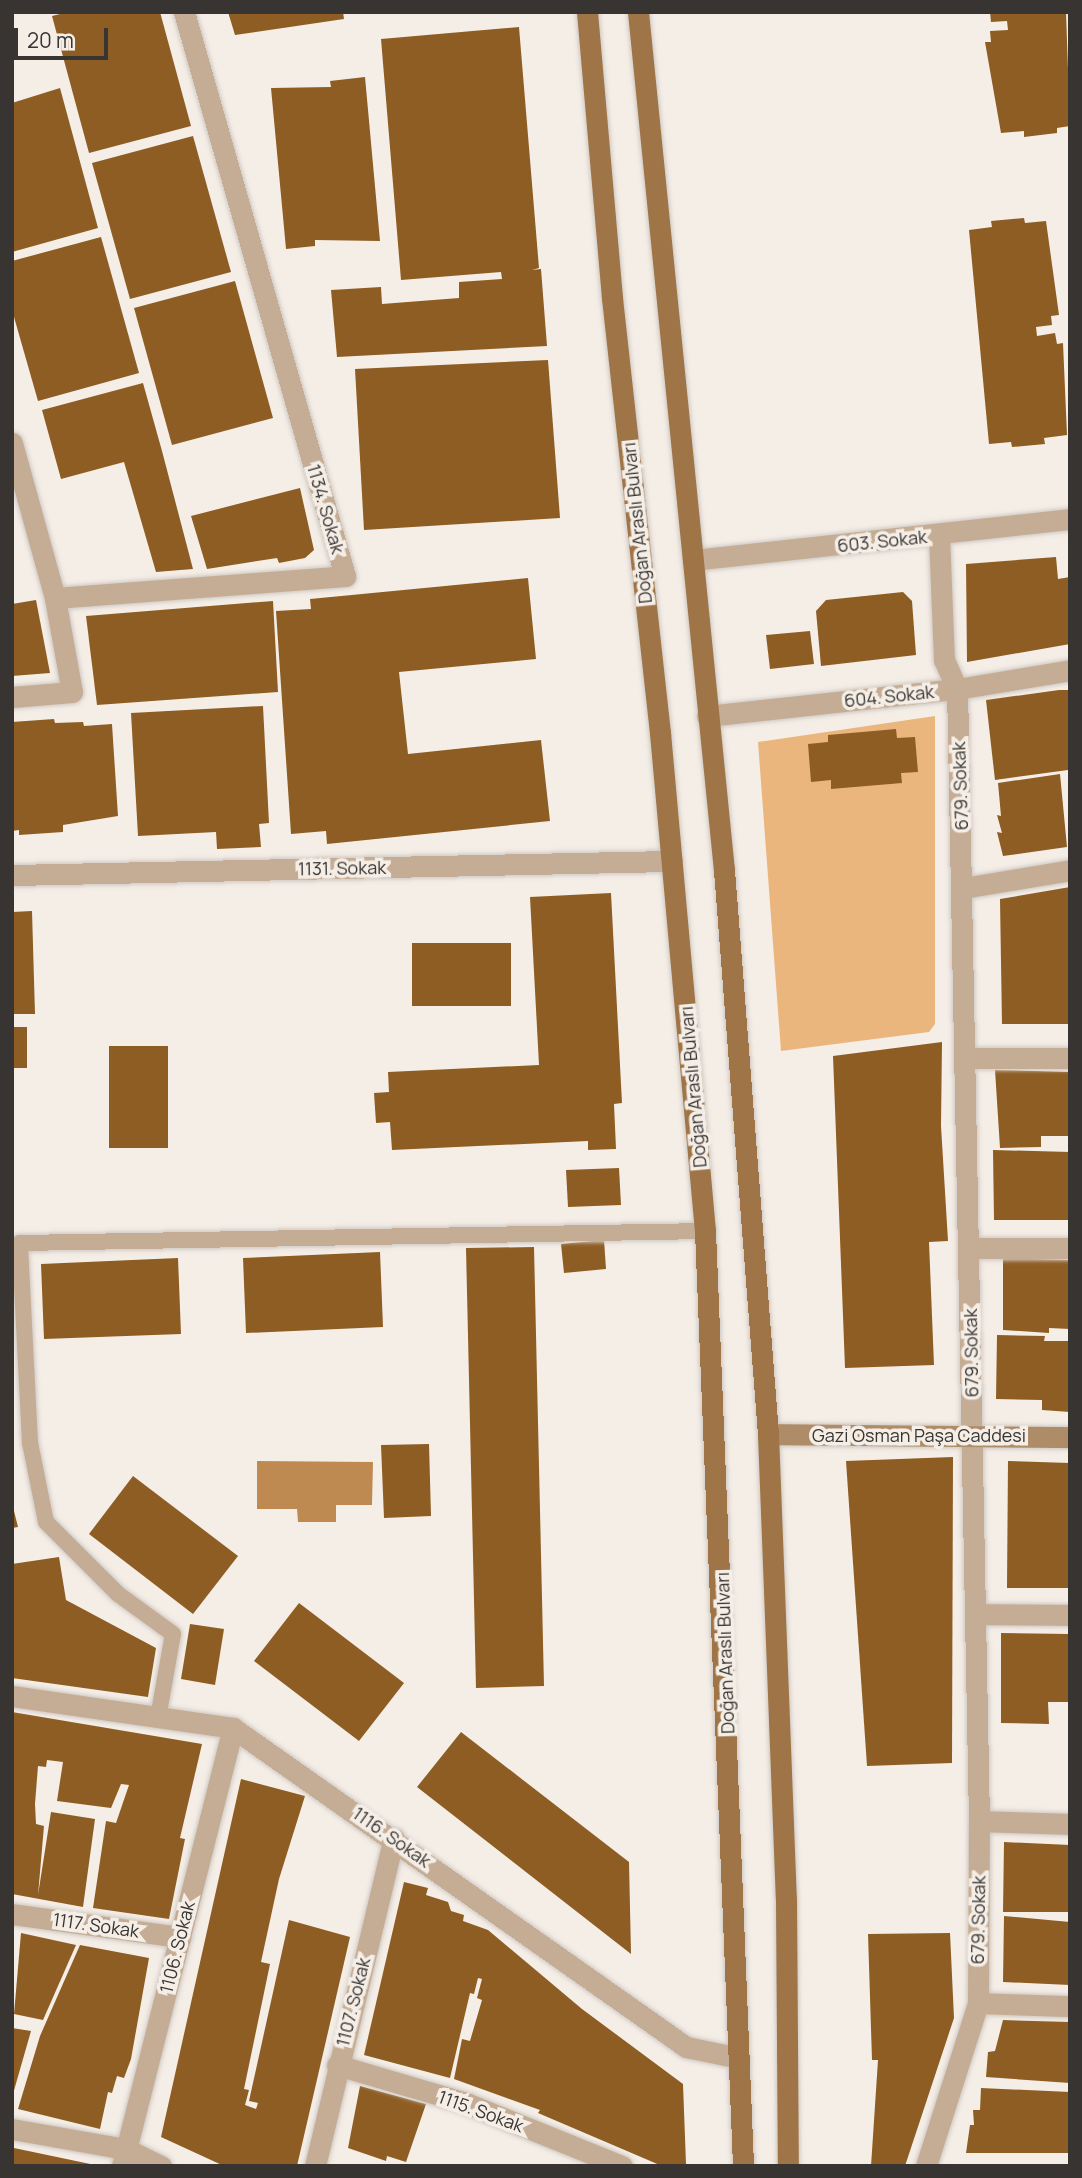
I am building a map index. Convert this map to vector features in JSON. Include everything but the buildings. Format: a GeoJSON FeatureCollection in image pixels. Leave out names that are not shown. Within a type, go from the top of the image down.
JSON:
{"type":"FeatureCollection","features":[{"type":"Feature","properties":{"kind":"main road","name":"Doğan Araslı Bulvarı"},"geometry":{"type":"LineString","coordinates":[[587,12],[612,298],[672,861],[705,1231],[743,2166]]}},
{"type":"Feature","properties":{"kind":"main road"},"geometry":{"type":"LineString","coordinates":[[638,12],[725,884],[768,1434],[786,1899],[788,2166]]}},
{"type":"Feature","properties":{"kind":"street","name":"1134. Sokak"},"geometry":{"type":"LineString","coordinates":[[55,598],[345,576],[184,12]]}},
{"type":"Feature","properties":{"kind":"street"},"geometry":{"type":"LineString","coordinates":[[12,443],[55,598],[72,692],[12,697]]}},
{"type":"Feature","properties":{"kind":"street","name":"603. Sokak"},"geometry":{"type":"LineString","coordinates":[[693,560],[1070,519]]}},
{"type":"Feature","properties":{"kind":"street","name":"679. Sokak"},"geometry":{"type":"LineString","coordinates":[[926,2166],[978,2003],[979,1821],[963,888],[957,689],[944,660],[939,535]]}},
{"type":"Feature","properties":{"kind":"street","name":"604. Sokak"},"geometry":{"type":"LineString","coordinates":[[707,716],[957,689],[1070,670]]}},
{"type":"Feature","properties":{"kind":"street","name":"1131. Sokak"},"geometry":{"type":"LineString","coordinates":[[12,875],[672,861]]}},
{"type":"Feature","properties":{"kind":"street"},"geometry":{"type":"LineString","coordinates":[[963,888],[1070,870]]}},
{"type":"Feature","properties":{"kind":"street"},"geometry":{"type":"LineString","coordinates":[[966,1058],[1070,1058]]}},
{"type":"Feature","properties":{"kind":"street"},"geometry":{"type":"LineString","coordinates":[[969,1248],[1070,1248]]}},
{"type":"Feature","properties":{"kind":"street","name":"Gazi Osman Paşa Caddesi"},"geometry":{"type":"LineString","coordinates":[[768,1434],[1070,1437]]}},
{"type":"Feature","properties":{"kind":"street"},"geometry":{"type":"LineString","coordinates":[[975,1614],[1070,1615]]}},
{"type":"Feature","properties":{"kind":"street","name":"1116. Sokak"},"geometry":{"type":"LineString","coordinates":[[12,1696],[233,1728],[394,1838],[686,2047],[739,2058]]}},
{"type":"Feature","properties":{"kind":"street","name":"1106. Sokak"},"geometry":{"type":"LineString","coordinates":[[124,2157],[233,1728]]}},
{"type":"Feature","properties":{"kind":"street"},"geometry":{"type":"LineString","coordinates":[[979,1821],[1070,1824]]}},
{"type":"Feature","properties":{"kind":"street","name":"1107. Sokak"},"geometry":{"type":"LineString","coordinates":[[315,2166],[337,2065],[394,1838]]}},
{"type":"Feature","properties":{"kind":"street","name":"1117. Sokak"},"geometry":{"type":"LineString","coordinates":[[12,1914],[180,1937]]}},
{"type":"Feature","properties":{"kind":"street"},"geometry":{"type":"LineString","coordinates":[[978,2003],[1070,2006]]}},
{"type":"Feature","properties":{"kind":"street","name":"1115. Sokak"},"geometry":{"type":"LineString","coordinates":[[337,2065],[466,2103],[622,2166]]}},
{"type":"Feature","properties":{"kind":"street"},"geometry":{"type":"LineString","coordinates":[[12,2129],[161,2166]]}},
{"type":"Feature","properties":{"kind":"lane"},"geometry":{"type":"LineString","coordinates":[[158,1718],[173,1634],[118,1594],[46,1522],[30,1443],[20,1243],[705,1231]]}},
{"type":"Feature","properties":{"kind":"shaded area"},"geometry":{"type":"Polygon","coordinates":[[[935,716],[935,1024],[929,1032],[781,1051],[758,742],[935,716]]]}},
{"type":"Feature","properties":{"kind":"shaded area"},"geometry":{"type":"Polygon","coordinates":[[[257,1461],[373,1462],[372,1505],[336,1505],[336,1522],[298,1522],[297,1509],[257,1509],[257,1461]]]}}]}
